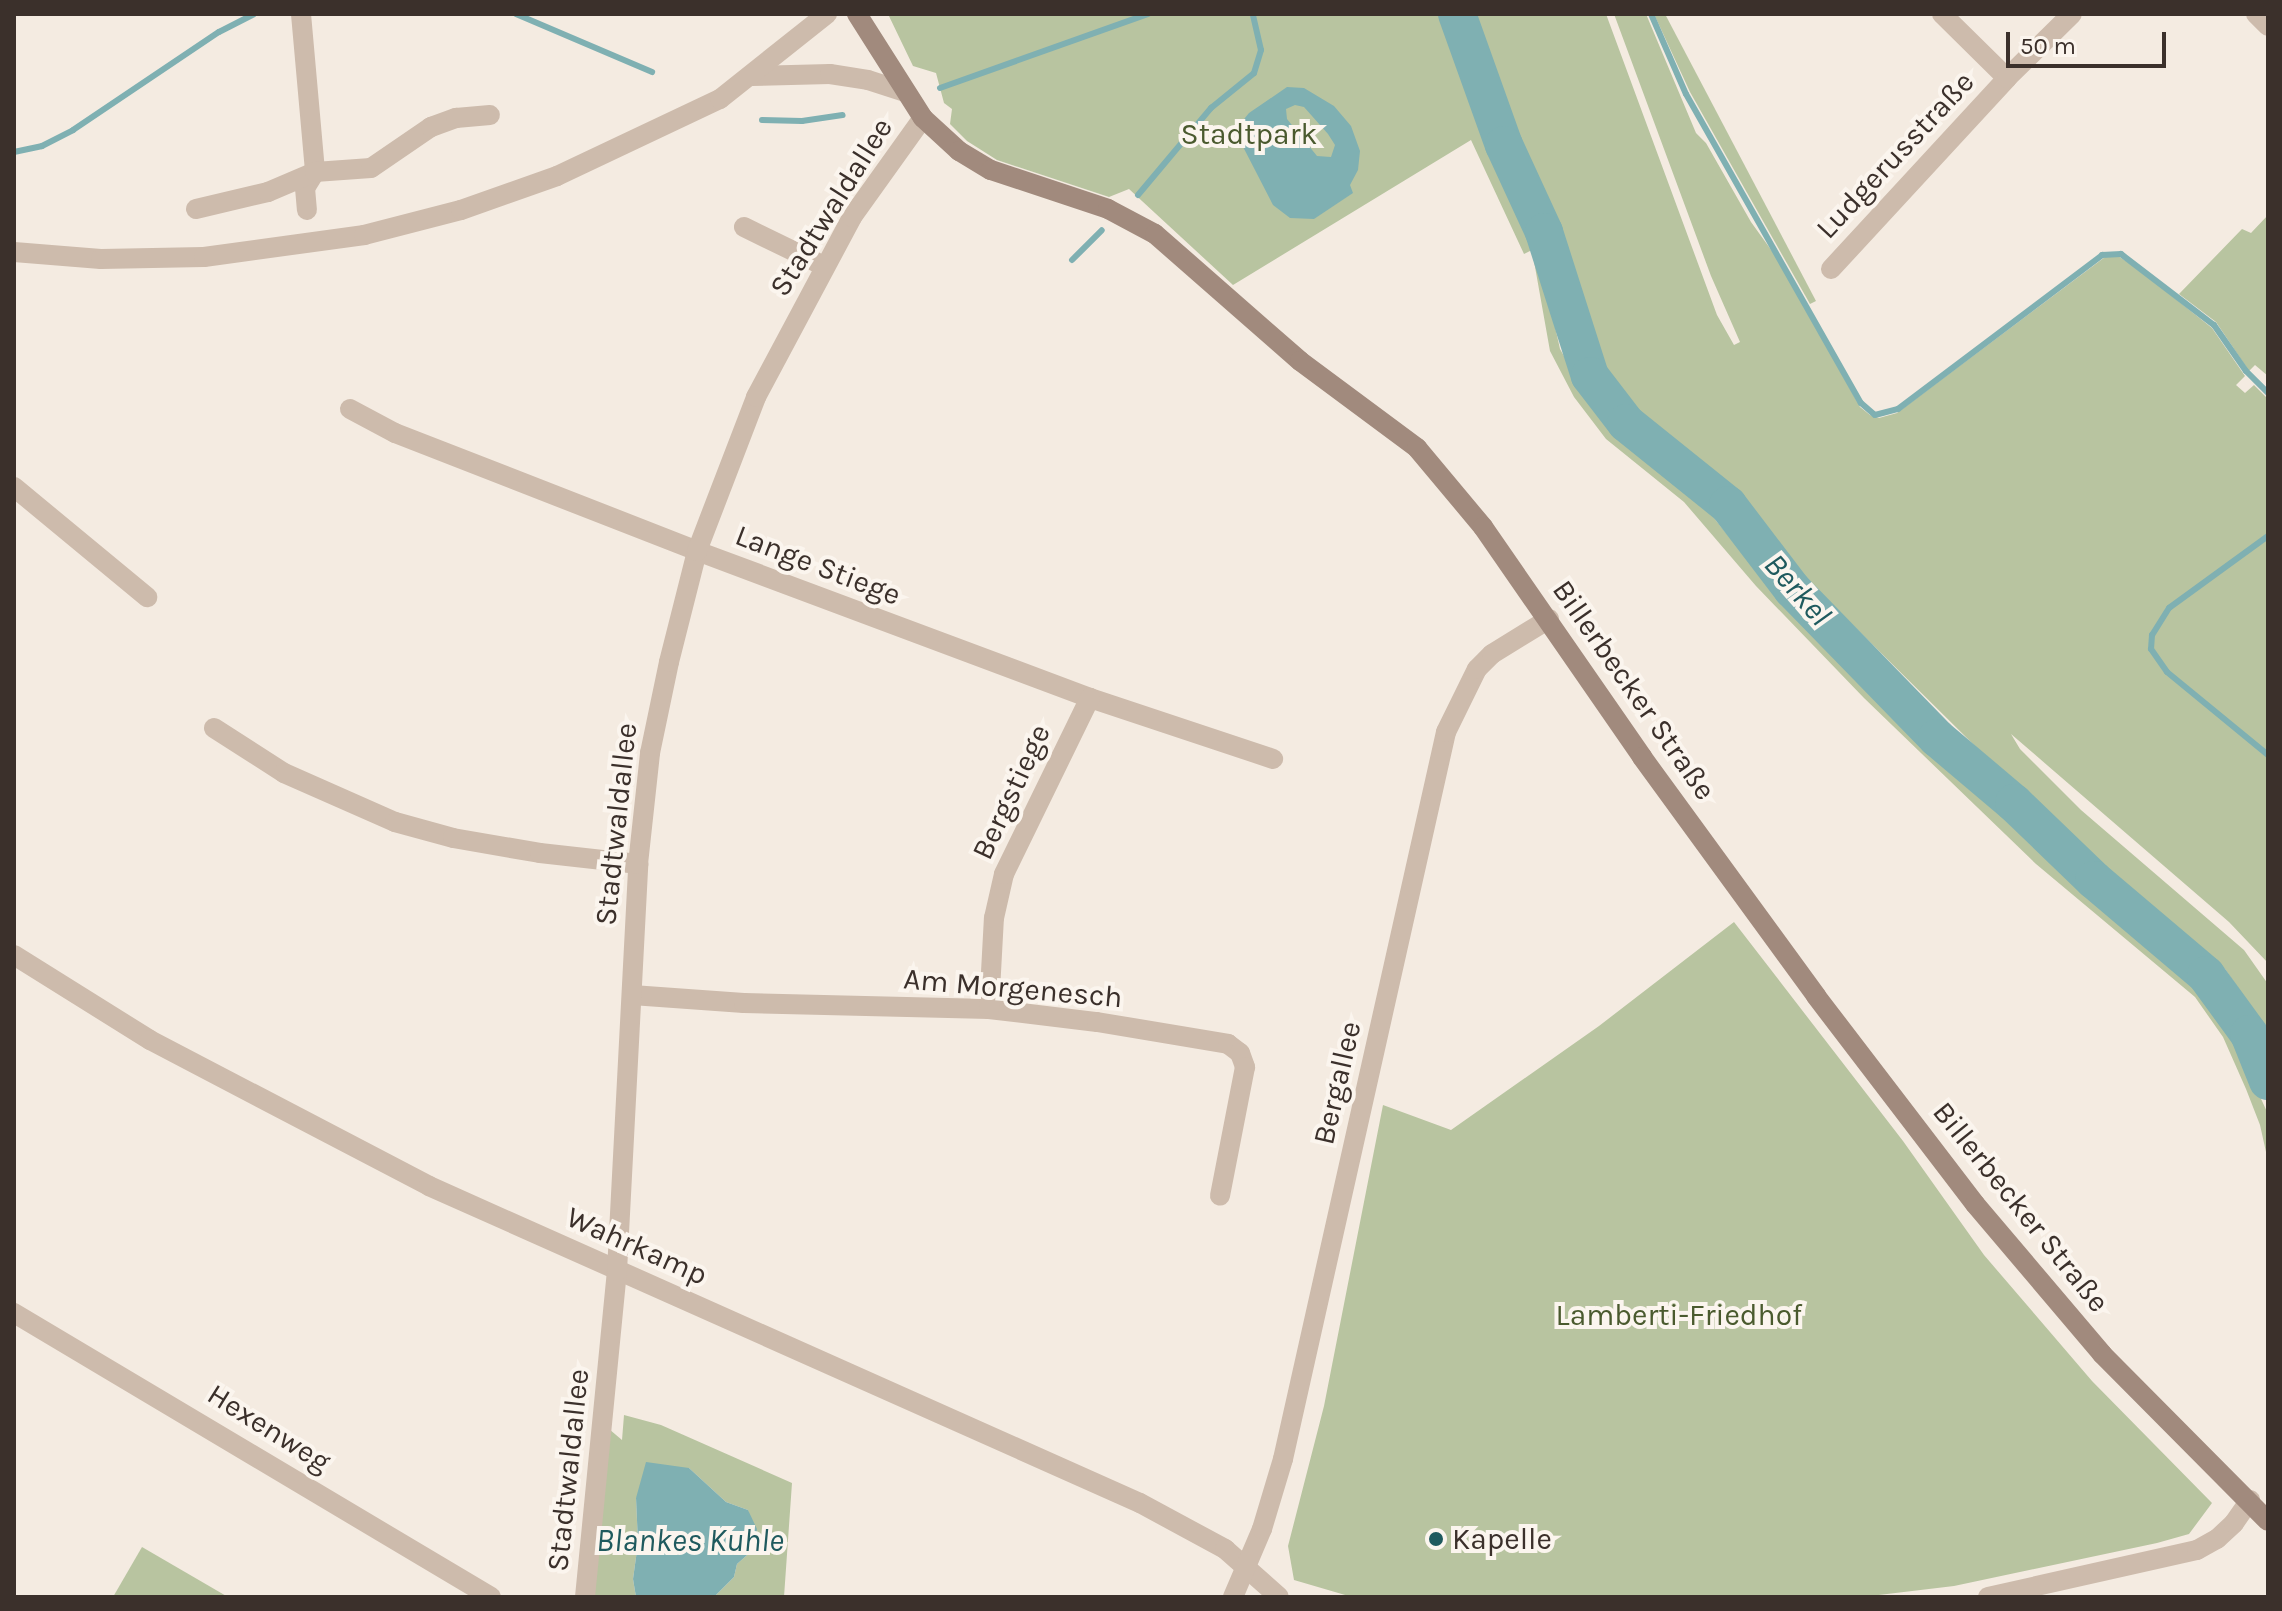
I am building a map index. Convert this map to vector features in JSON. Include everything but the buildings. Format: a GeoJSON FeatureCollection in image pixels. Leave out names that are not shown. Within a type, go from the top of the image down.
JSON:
{"type":"FeatureCollection","features":[{"type":"Feature","properties":{"kind":"main road","name":"Billerbecker Straße"},"geometry":{"type":"LineString","coordinates":[[857,14],[923,118],[959,151],[991,170],[1108,209],[1155,234],[1300,361],[1417,448],[1483,527],[1667,793],[1975,1204],[2102,1354],[2268,1521]]}},
{"type":"Feature","properties":{"kind":"street"},"geometry":{"type":"LineString","coordinates":[[301,14],[315,172],[305,188],[307,210]]}},
{"type":"Feature","properties":{"kind":"street"},"geometry":{"type":"LineString","coordinates":[[14,252],[111,259],[204,257],[276,250],[389,229],[461,210],[557,176],[720,99],[827,14]]}},
{"type":"Feature","properties":{"kind":"street"},"geometry":{"type":"LineString","coordinates":[[1942,14],[2007,78]]}},
{"type":"Feature","properties":{"kind":"street","name":"Ludgerusstraße"},"geometry":{"type":"LineString","coordinates":[[1831,269],[2007,78],[2072,14]]}},
{"type":"Feature","properties":{"kind":"street"},"geometry":{"type":"LineString","coordinates":[[2256,14],[2268,26]]}},
{"type":"Feature","properties":{"kind":"street"},"geometry":{"type":"LineString","coordinates":[[752,76],[830,74],[868,80],[905,92]]}},
{"type":"Feature","properties":{"kind":"street"},"geometry":{"type":"LineString","coordinates":[[196,209],[268,192],[315,172],[371,168],[431,127],[456,118],[490,115]]}},
{"type":"Feature","properties":{"kind":"street","name":"Stadtwaldallee"},"geometry":{"type":"LineString","coordinates":[[585,1597],[617,1271],[638,864],[650,753],[697,551],[756,397],[824,266],[876,181],[923,118]]}},
{"type":"Feature","properties":{"kind":"street"},"geometry":{"type":"LineString","coordinates":[[744,227],[824,266]]}},
{"type":"Feature","properties":{"kind":"street","name":"Lange Stiege"},"geometry":{"type":"LineString","coordinates":[[350,409],[395,433],[697,551],[1090,698],[1273,759]]}},
{"type":"Feature","properties":{"kind":"street"},"geometry":{"type":"LineString","coordinates":[[14,487],[147,597]]}},
{"type":"Feature","properties":{"kind":"street","name":"Bergallee"},"geometry":{"type":"LineString","coordinates":[[1233,1597],[1262,1529],[1293,1417],[1446,732],[1477,669],[1492,654],[1549,619]]}},
{"type":"Feature","properties":{"kind":"street","name":"Bergstiege"},"geometry":{"type":"LineString","coordinates":[[989,1009],[994,918],[1004,874],[1090,698]]}},
{"type":"Feature","properties":{"kind":"street"},"geometry":{"type":"LineString","coordinates":[[214,728],[284,773],[395,822],[453,838],[540,853],[638,864]]}},
{"type":"Feature","properties":{"kind":"street","name":"Wahrkamp"},"geometry":{"type":"LineString","coordinates":[[14,955],[150,1040],[429,1186],[1140,1503],[1213,1541],[1279,1597]]}},
{"type":"Feature","properties":{"kind":"street","name":"Am Morgenesch"},"geometry":{"type":"LineString","coordinates":[[632,995],[758,1003],[989,1009],[1228,1044],[1240,1053],[1245,1067],[1243,1092],[1220,1196]]}},
{"type":"Feature","properties":{"kind":"street","name":"Hexenweg"},"geometry":{"type":"LineString","coordinates":[[14,1313],[491,1597]]}},
{"type":"Feature","properties":{"kind":"street"},"geometry":{"type":"LineString","coordinates":[[1988,1597],[2197,1550],[2217,1539],[2234,1523],[2250,1500]]}},
{"type":"Feature","properties":{"kind":"green space","name":"Stadtpark"},"geometry":{"type":"Polygon","coordinates":[[[888,14],[1442,14],[1511,200],[1540,260],[1560,349],[1587,397],[1617,434],[1694,493],[1766,583],[1965,782],[2045,858],[2201,990],[2230,1031],[2268,1114],[2268,1161],[2260,1125],[2223,1037],[2195,997],[2036,864],[1864,698],[1756,586],[1684,502],[1606,439],[1574,397],[1550,351],[1532,250],[1524,254],[1471,140],[1233,285],[1129,189],[1109,197],[997,160],[967,141],[950,124],[952,109],[944,103],[936,73],[913,66],[888,14]]]}},
{"type":"Feature","properties":{"kind":"green space"},"geometry":{"type":"Polygon","coordinates":[[[1470,14],[1606,14],[1717,315],[1734,345],[1740,342],[1711,276],[1614,14],[1646,14],[1696,133],[1706,143],[1751,222],[1782,265],[1860,407],[1870,415],[1879,418],[1897,413],[2105,257],[2118,256],[2212,328],[2245,376],[2236,385],[2245,393],[2254,385],[2268,399],[2268,963],[2229,922],[2011,734],[2020,749],[2081,810],[2244,950],[2268,984],[2268,1040],[2258,1017],[2225,969],[2064,834],[1790,563],[1733,490],[1637,415],[1606,380],[1587,340],[1582,298],[1569,251],[1529,175],[1470,14]]]}},
{"type":"Feature","properties":{"kind":"green space"},"geometry":{"type":"Polygon","coordinates":[[[1654,14],[1665,14],[1816,301],[1810,304],[1690,92],[1654,14]]]}},
{"type":"Feature","properties":{"kind":"green space"},"geometry":{"type":"Polygon","coordinates":[[[2268,215],[2268,376],[2255,365],[2249,371],[2216,322],[2179,294],[2242,229],[2251,233],[2268,215]]]}},
{"type":"Feature","properties":{"kind":"green space","name":"Lamberti-Friedhof"},"geometry":{"type":"Polygon","coordinates":[[[1734,922],[1903,1141],[1984,1255],[2092,1381],[2212,1503],[2189,1534],[2157,1543],[1954,1586],[1862,1597],[1352,1597],[1294,1580],[1288,1546],[1324,1406],[1383,1105],[1451,1130],[1599,1026],[1734,922]]]}},
{"type":"Feature","properties":{"kind":"green space"},"geometry":{"type":"Polygon","coordinates":[[[624,1415],[661,1425],[792,1483],[784,1597],[714,1597],[734,1577],[737,1564],[754,1549],[748,1510],[726,1502],[689,1468],[636,1498],[638,1543],[633,1579],[636,1597],[592,1597],[609,1429],[622,1440],[624,1415]]]}},
{"type":"Feature","properties":{"kind":"green space"},"geometry":{"type":"Polygon","coordinates":[[[142,1547],[228,1597],[113,1597],[142,1547]]]}},
{"type":"Feature","properties":{"kind":"water"},"geometry":{"type":"Polygon","coordinates":[[[1287,87],[1304,88],[1334,106],[1351,126],[1360,151],[1358,170],[1350,185],[1353,193],[1314,219],[1290,218],[1273,205],[1239,139],[1240,124],[1249,113],[1287,87]],[[1295,105],[1286,109],[1287,119],[1317,156],[1331,157],[1335,145],[1304,107],[1295,105]]]}},
{"type":"Feature","properties":{"kind":"water","name":"Blankes Kuhle"},"geometry":{"type":"Polygon","coordinates":[[[646,1462],[689,1468],[726,1502],[748,1510],[757,1529],[754,1549],[737,1564],[734,1577],[714,1597],[636,1597],[633,1579],[638,1543],[636,1498],[646,1462]]]}},
{"type":"Feature","properties":{"kind":"waterway"},"geometry":{"type":"LineString","coordinates":[[14,152],[42,146],[73,130],[219,32],[254,14]]}},
{"type":"Feature","properties":{"kind":"waterway"},"geometry":{"type":"LineString","coordinates":[[516,14],[652,72]]}},
{"type":"Feature","properties":{"kind":"waterway"},"geometry":{"type":"LineString","coordinates":[[940,88],[1148,14]]}},
{"type":"Feature","properties":{"kind":"waterway"},"geometry":{"type":"LineString","coordinates":[[1138,195],[1211,108],[1254,73],[1261,50],[1253,14]]}},
{"type":"Feature","properties":{"kind":"waterway","name":"Berkel"},"geometry":{"type":"LineString","coordinates":[[1457,14],[1504,145],[1544,232],[1590,376],[1626,423],[1728,505],[1792,589],[1937,738],[2014,803],[2094,880],[2206,975],[2249,1034],[2268,1081]]}},
{"type":"Feature","properties":{"kind":"waterway"},"geometry":{"type":"LineString","coordinates":[[1651,14],[1686,94],[1861,403],[1875,415],[1898,409],[2102,255],[2121,254],[2214,325],[2246,371],[2268,393]]}},
{"type":"Feature","properties":{"kind":"waterway"},"geometry":{"type":"LineString","coordinates":[[762,120],[802,121],[843,115]]}},
{"type":"Feature","properties":{"kind":"waterway"},"geometry":{"type":"LineString","coordinates":[[1072,260],[1102,230]]}},
{"type":"Feature","properties":{"kind":"waterway"},"geometry":{"type":"LineString","coordinates":[[2268,536],[2169,608],[2152,635],[2151,649],[2167,672],[2268,755]]}},
{"type":"Feature","properties":{"kind":"place","name":"Kapelle"},"geometry":{"type":"Point","coordinates":[1436,1539]}}]}
